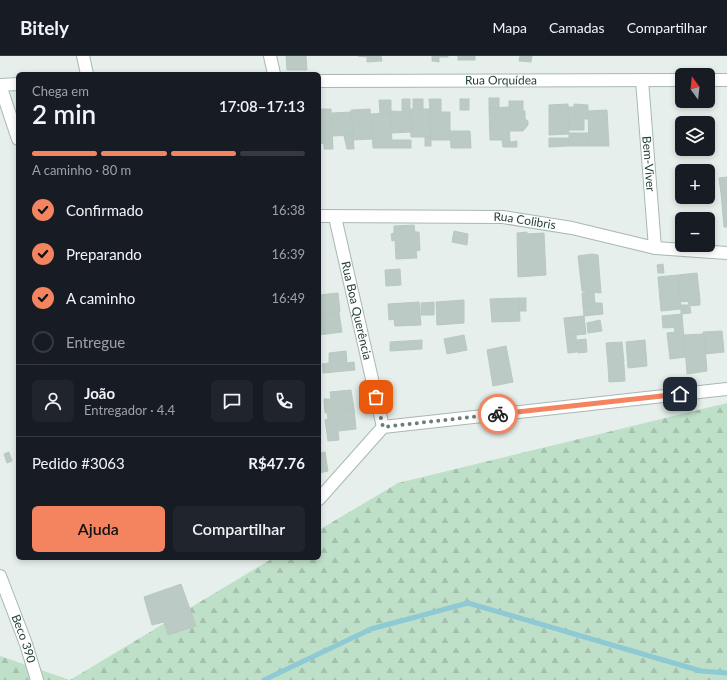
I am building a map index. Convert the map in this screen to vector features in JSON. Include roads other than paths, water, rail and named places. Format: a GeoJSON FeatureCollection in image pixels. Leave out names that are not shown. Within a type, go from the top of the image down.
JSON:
{"type":"FeatureCollection","features":[{"type":"Feature","properties":{"kind":"street"},"geometry":{"type":"LineString","coordinates":[[82,56],[86,72]]}},
{"type":"Feature","properties":{"kind":"street"},"geometry":{"type":"LineString","coordinates":[[270,56],[274,72]]}},
{"type":"Feature","properties":{"kind":"street","name":"Bem-Viver"},"geometry":{"type":"LineString","coordinates":[[642,80],[655,248]]}},
{"type":"Feature","properties":{"kind":"street","name":"Rua Orquídea"},"geometry":{"type":"LineString","coordinates":[[321,81],[675,80]]}},
{"type":"Feature","properties":{"kind":"street"},"geometry":{"type":"LineString","coordinates":[[715,80],[727,80]]}},
{"type":"Feature","properties":{"kind":"street"},"geometry":{"type":"LineString","coordinates":[[16,84],[0,85],[16,133]]}},
{"type":"Feature","properties":{"kind":"street","name":"Rua Colibris"},"geometry":{"type":"LineString","coordinates":[[321,216],[503,217],[572,228],[655,248],[727,253]]}},
{"type":"Feature","properties":{"kind":"street","name":"Rua Boa Querência"},"geometry":{"type":"LineString","coordinates":[[335,217],[383,427]]}},
{"type":"Feature","properties":{"kind":"street"},"geometry":{"type":"LineString","coordinates":[[321,497],[383,427],[727,389]]}},
{"type":"Feature","properties":{"kind":"street","name":"Beco 390"},"geometry":{"type":"LineString","coordinates":[[0,576],[26,644],[37,680]]}},
{"type":"Feature","properties":{"kind":"waterway"},"geometry":{"type":"LineString","coordinates":[[264,680],[371,629],[468,603],[701,671],[727,673]]}}]}
